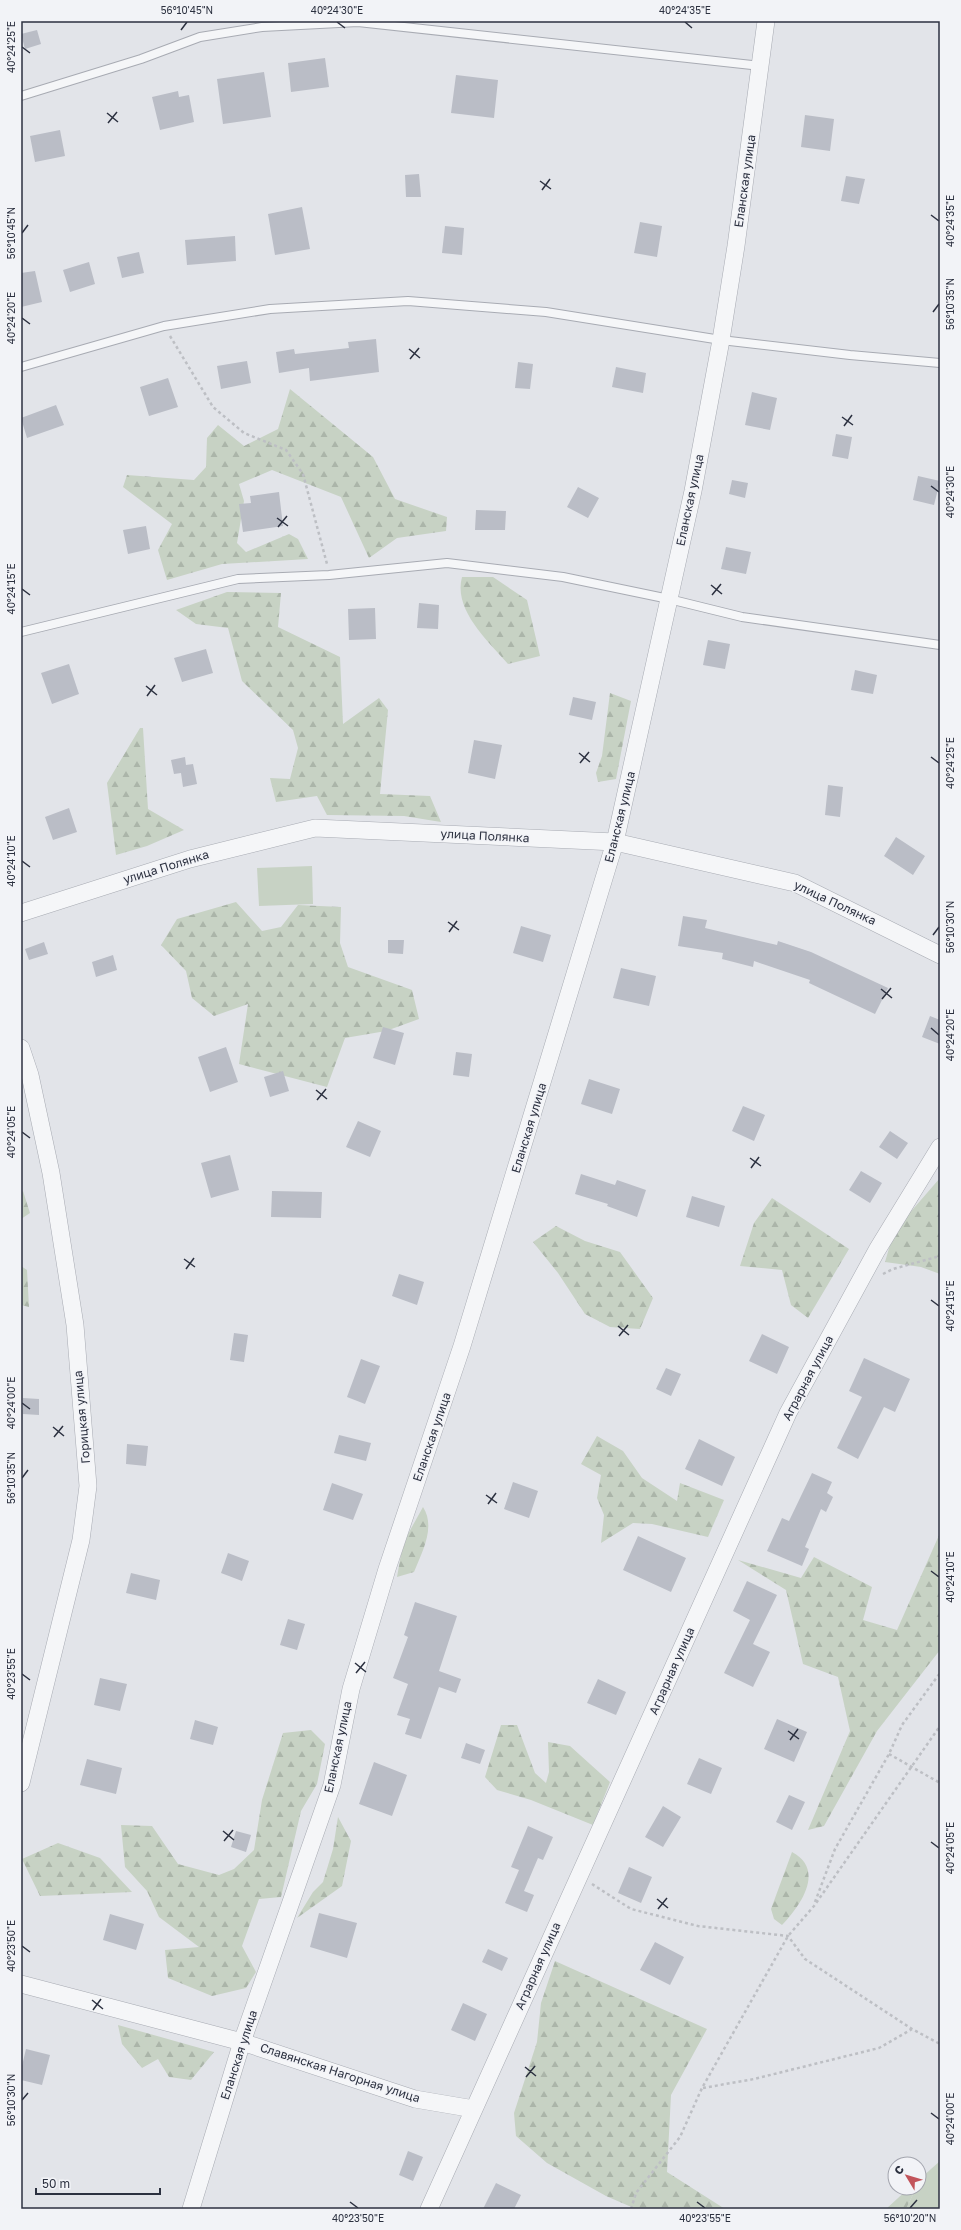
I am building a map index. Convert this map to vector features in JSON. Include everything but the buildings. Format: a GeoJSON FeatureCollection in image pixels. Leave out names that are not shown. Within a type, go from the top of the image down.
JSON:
{"type":"FeatureCollection","features":[{"type":"Feature","properties":{"kind":"street","name":"Еланская улица"},"geometry":{"type":"LineString","coordinates":[[191,2209],[242,2042],[332,1786],[351,1689],[387,1569],[462,1346],[615,842],[692,491],[721,340],[736,246],[766,21]]}},
{"type":"Feature","properties":{"kind":"street","name":"улица Полянка"},"geometry":{"type":"LineString","coordinates":[[21,913],[190,859],[315,828],[615,842],[795,883],[940,954]]}},
{"type":"Feature","properties":{"kind":"street","name":"Горицкая улица"},"geometry":{"type":"LineString","coordinates":[[21,1048],[30,1074],[51,1173],[73,1311],[88,1486],[81,1540],[21,1783]]}},
{"type":"Feature","properties":{"kind":"street","name":"Аграрная улица"},"geometry":{"type":"LineString","coordinates":[[429,2209],[788,1413],[858,1286],[940,1147]]}},
{"type":"Feature","properties":{"kind":"street","name":"Славянская Нагорная улица"},"geometry":{"type":"LineString","coordinates":[[21,1984],[242,2042],[415,2099],[474,2109]]}},
{"type":"Feature","properties":{"kind":"lane"},"geometry":{"type":"LineString","coordinates":[[21,96],[141,59],[200,37],[262,27],[358,22],[761,66]]}},
{"type":"Feature","properties":{"kind":"lane"},"geometry":{"type":"LineString","coordinates":[[21,367],[164,326],[270,309],[408,301],[546,312],[721,340],[850,355],[940,363]]}},
{"type":"Feature","properties":{"kind":"lane"},"geometry":{"type":"LineString","coordinates":[[21,632],[238,579],[329,574],[447,563],[563,577],[669,599],[742,617],[940,645]]}},
{"type":"Feature","properties":{"kind":"path"},"geometry":{"type":"LineString","coordinates":[[164,326],[213,407],[244,433],[286,450],[303,474],[329,574]]}},
{"type":"Feature","properties":{"kind":"path"},"geometry":{"type":"LineString","coordinates":[[858,1286],[893,1269],[940,1256]]}},
{"type":"Feature","properties":{"kind":"path"},"geometry":{"type":"LineString","coordinates":[[814,1906],[835,1848],[889,1754],[902,1725],[940,1673]]}},
{"type":"Feature","properties":{"kind":"path"},"geometry":{"type":"LineString","coordinates":[[631,2209],[636,2193],[680,2137],[702,2088],[788,1936],[814,1906],[940,1726]]}},
{"type":"Feature","properties":{"kind":"path"},"geometry":{"type":"LineString","coordinates":[[889,1754],[940,1783]]}},
{"type":"Feature","properties":{"kind":"path"},"geometry":{"type":"LineString","coordinates":[[579,1875],[631,1909],[698,1926],[788,1936],[805,1959],[912,2029],[940,2044]]}},
{"type":"Feature","properties":{"kind":"path"},"geometry":{"type":"LineString","coordinates":[[702,2088],[754,2079],[879,2048],[912,2029]]}},
{"type":"Feature","properties":{"kind":"green space"},"geometry":{"type":"Polygon","coordinates":[[[290,389],[373,457],[395,499],[447,517],[446,531],[397,538],[369,558],[341,497],[272,470],[239,484],[244,501],[237,543],[246,552],[289,534],[298,539],[308,559],[222,564],[167,580],[158,550],[172,524],[123,487],[127,475],[194,480],[206,467],[207,438],[218,425],[244,446],[278,429],[290,389]]]}},
{"type":"Feature","properties":{"kind":"green space"},"geometry":{"type":"Polygon","coordinates":[[[462,577],[493,577],[527,600],[540,656],[508,664],[482,635],[467,613],[461,589],[462,577]]]}},
{"type":"Feature","properties":{"kind":"green space"},"geometry":{"type":"Polygon","coordinates":[[[227,592],[281,593],[278,627],[340,657],[343,724],[379,698],[388,710],[380,794],[430,796],[441,822],[404,816],[327,815],[317,796],[276,802],[270,778],[290,779],[298,748],[293,730],[242,681],[228,628],[196,624],[176,610],[227,592]]]}},
{"type":"Feature","properties":{"kind":"green space"},"geometry":{"type":"Polygon","coordinates":[[[610,693],[631,701],[616,779],[598,782],[596,773],[602,756],[610,693]]]}},
{"type":"Feature","properties":{"kind":"green space"},"geometry":{"type":"Polygon","coordinates":[[[140,728],[143,728],[148,809],[184,830],[147,846],[116,855],[107,783],[140,728]]]}},
{"type":"Feature","properties":{"kind":"green space"},"geometry":{"type":"Polygon","coordinates":[[[312,866],[313,904],[259,906],[257,868],[312,866]]]}},
{"type":"Feature","properties":{"kind":"green space"},"geometry":{"type":"Polygon","coordinates":[[[236,902],[262,931],[281,927],[298,905],[341,907],[340,943],[348,967],[412,990],[419,1019],[386,1031],[345,1038],[327,1087],[239,1064],[248,1004],[214,1016],[192,998],[186,971],[161,945],[177,919],[236,902]]]}},
{"type":"Feature","properties":{"kind":"green space"},"geometry":{"type":"Polygon","coordinates":[[[940,1178],[940,1274],[921,1267],[885,1262],[894,1231],[940,1178]]]}},
{"type":"Feature","properties":{"kind":"green space"},"geometry":{"type":"Polygon","coordinates":[[[23,1191],[30,1213],[21,1219],[21,1193],[23,1191]]]}},
{"type":"Feature","properties":{"kind":"green space"},"geometry":{"type":"Polygon","coordinates":[[[772,1198],[849,1249],[808,1318],[791,1305],[782,1270],[740,1266],[754,1223],[772,1198]]]}},
{"type":"Feature","properties":{"kind":"green space"},"geometry":{"type":"Polygon","coordinates":[[[556,1226],[585,1241],[620,1252],[653,1298],[640,1329],[610,1327],[585,1314],[558,1273],[533,1242],[556,1226]]]}},
{"type":"Feature","properties":{"kind":"green space"},"geometry":{"type":"Polygon","coordinates":[[[21,1266],[27,1270],[29,1307],[21,1305],[21,1266]]]}},
{"type":"Feature","properties":{"kind":"green space"},"geometry":{"type":"Polygon","coordinates":[[[597,1436],[623,1451],[642,1478],[677,1501],[680,1483],[724,1500],[708,1537],[652,1524],[633,1523],[601,1543],[604,1515],[597,1498],[601,1475],[581,1464],[597,1436]]]}},
{"type":"Feature","properties":{"kind":"green space"},"geometry":{"type":"Polygon","coordinates":[[[423,1507],[427,1515],[428,1523],[428,1531],[424,1548],[414,1572],[397,1577],[403,1543],[423,1507]]]}},
{"type":"Feature","properties":{"kind":"green space"},"geometry":{"type":"Polygon","coordinates":[[[940,1533],[940,1650],[877,1731],[824,1826],[808,1830],[850,1731],[838,1677],[803,1664],[786,1590],[738,1560],[801,1578],[814,1557],[872,1587],[863,1620],[897,1630],[940,1533]]]}},
{"type":"Feature","properties":{"kind":"green space"},"geometry":{"type":"Polygon","coordinates":[[[501,1725],[517,1725],[535,1773],[546,1783],[549,1772],[548,1742],[570,1746],[610,1782],[593,1825],[531,1800],[497,1790],[485,1777],[501,1725]]]}},
{"type":"Feature","properties":{"kind":"green space"},"geometry":{"type":"Polygon","coordinates":[[[311,1730],[325,1744],[317,1784],[301,1811],[281,1897],[259,1899],[242,1946],[256,1972],[246,1988],[212,1996],[168,1978],[165,1950],[199,1947],[159,1917],[147,1891],[125,1867],[121,1825],[152,1826],[178,1864],[219,1875],[234,1869],[254,1850],[262,1800],[283,1733],[311,1730]]]}},
{"type":"Feature","properties":{"kind":"green space"},"geometry":{"type":"Polygon","coordinates":[[[338,1817],[351,1841],[342,1886],[297,1918],[313,1892],[323,1882],[333,1849],[338,1817]]]}},
{"type":"Feature","properties":{"kind":"green space"},"geometry":{"type":"Polygon","coordinates":[[[58,1843],[100,1858],[132,1892],[40,1896],[22,1859],[58,1843]]]}},
{"type":"Feature","properties":{"kind":"green space"},"geometry":{"type":"Polygon","coordinates":[[[792,1852],[802,1860],[807,1868],[809,1878],[802,1898],[782,1925],[774,1919],[771,1909],[792,1852]]]}},
{"type":"Feature","properties":{"kind":"green space"},"geometry":{"type":"Polygon","coordinates":[[[555,1961],[707,2029],[671,2095],[667,2172],[725,2209],[636,2209],[606,2196],[547,2163],[516,2136],[514,2113],[537,2042],[541,2003],[555,1961]]]}},
{"type":"Feature","properties":{"kind":"green space"},"geometry":{"type":"Polygon","coordinates":[[[118,2025],[214,2052],[191,2080],[169,2077],[158,2059],[142,2068],[122,2044],[118,2025]]]}},
{"type":"Feature","properties":{"kind":"green space"},"geometry":{"type":"Polygon","coordinates":[[[940,2161],[940,2209],[906,2209],[912,2196],[927,2196],[927,2173],[940,2161]]]}},
{"type":"Feature","properties":{"kind":"green space"},"geometry":{"type":"Polygon","coordinates":[[[900,2196],[912,2196],[906,2209],[886,2209],[900,2196]]]}}]}
